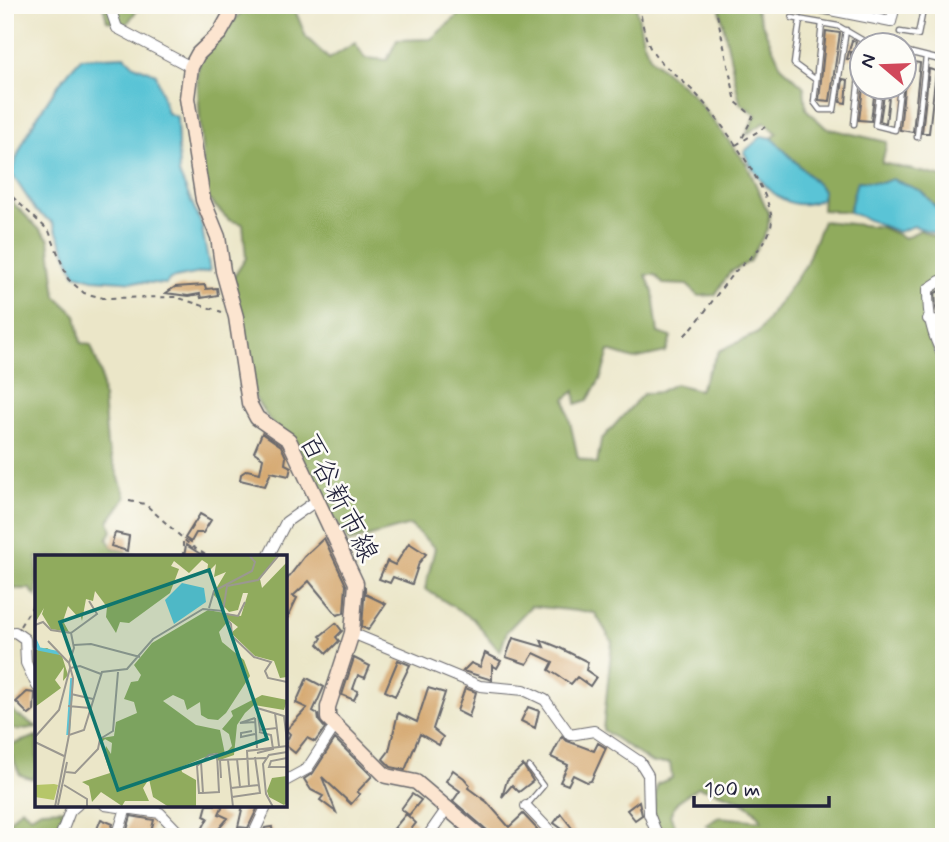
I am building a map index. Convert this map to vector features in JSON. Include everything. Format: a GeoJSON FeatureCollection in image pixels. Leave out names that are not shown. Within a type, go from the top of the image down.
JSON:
{"type":"FeatureCollection","features":[{"type":"Feature","properties":{"kind":"main road"},"geometry":{"type":"LineString","coordinates":[[191,67],[198,54],[220,33],[235,6]]}},
{"type":"Feature","properties":{"kind":"main road","name":"百谷新市線"},"geometry":{"type":"LineString","coordinates":[[191,67],[187,98],[203,200],[218,237],[223,271],[236,317],[250,404],[257,418],[289,440],[356,583],[352,634],[328,707],[328,718],[335,726]]}},
{"type":"Feature","properties":{"kind":"main road"},"geometry":{"type":"LineString","coordinates":[[335,726],[386,776],[416,782],[481,837]]}},
{"type":"Feature","properties":{"kind":"street"},"geometry":{"type":"LineString","coordinates":[[108,5],[117,27],[191,67]]}},
{"type":"Feature","properties":{"kind":"street"},"geometry":{"type":"LineString","coordinates":[[805,5],[847,9],[891,23],[895,5]]}},
{"type":"Feature","properties":{"kind":"street"},"geometry":{"type":"LineString","coordinates":[[944,283],[940,281],[928,289],[928,319],[944,357]]}},
{"type":"Feature","properties":{"kind":"street"},"geometry":{"type":"LineString","coordinates":[[928,319],[944,322]]}},
{"type":"Feature","properties":{"kind":"street"},"geometry":{"type":"LineString","coordinates":[[269,555],[286,522],[316,500]]}},
{"type":"Feature","properties":{"kind":"street"},"geometry":{"type":"LineString","coordinates":[[5,633],[18,634],[25,639],[26,663],[35,682]]}},
{"type":"Feature","properties":{"kind":"street"},"geometry":{"type":"LineString","coordinates":[[352,634],[480,686],[524,690],[545,700],[570,735],[594,731],[640,762],[648,775],[649,814],[657,837]]}},
{"type":"Feature","properties":{"kind":"street"},"geometry":{"type":"LineString","coordinates":[[287,780],[307,769],[335,726]]}},
{"type":"Feature","properties":{"kind":"street"},"geometry":{"type":"LineString","coordinates":[[526,806],[549,830],[544,837]]}},
{"type":"Feature","properties":{"kind":"street"},"geometry":{"type":"LineString","coordinates":[[60,837],[74,807]]}},
{"type":"Feature","properties":{"kind":"street"},"geometry":{"type":"LineString","coordinates":[[119,807],[143,808],[160,813],[183,837]]}},
{"type":"Feature","properties":{"kind":"street"},"geometry":{"type":"LineString","coordinates":[[252,837],[266,807]]}},
{"type":"Feature","properties":{"kind":"street"},"geometry":{"type":"LineString","coordinates":[[427,837],[448,807]]}},
{"type":"Feature","properties":{"kind":"street"},"geometry":{"type":"LineString","coordinates":[[117,837],[126,808]]}},
{"type":"Feature","properties":{"kind":"lane"},"geometry":{"type":"LineString","coordinates":[[918,35],[924,5]]}},
{"type":"Feature","properties":{"kind":"lane"},"geometry":{"type":"LineString","coordinates":[[792,18],[822,23],[846,30],[834,110],[820,110],[814,102],[822,23]]}},
{"type":"Feature","properties":{"kind":"lane"},"geometry":{"type":"LineString","coordinates":[[800,19],[794,64],[816,80]]}},
{"type":"Feature","properties":{"kind":"lane"},"geometry":{"type":"LineString","coordinates":[[918,55],[941,61],[944,36]]}},
{"type":"Feature","properties":{"kind":"lane"},"geometry":{"type":"LineString","coordinates":[[917,137],[926,57]]}},
{"type":"Feature","properties":{"kind":"lane"},"geometry":{"type":"LineString","coordinates":[[939,141],[944,88]]}},
{"type":"Feature","properties":{"kind":"lane"},"geometry":{"type":"LineString","coordinates":[[854,124],[856,102]]}},
{"type":"Feature","properties":{"kind":"lane"},"geometry":{"type":"LineString","coordinates":[[878,102],[875,125],[895,130],[898,102]]}},
{"type":"Feature","properties":{"kind":"lane"},"geometry":{"type":"LineString","coordinates":[[526,806],[543,786],[529,767]]}},
{"type":"Feature","properties":{"kind":"path"},"geometry":{"type":"LineString","coordinates":[[639,5],[645,41],[655,59],[694,92],[735,145],[755,174],[773,212],[771,228],[755,256],[729,277],[701,320],[682,338]]}},
{"type":"Feature","properties":{"kind":"path"},"geometry":{"type":"LineString","coordinates":[[715,5],[736,102],[752,116],[741,141]]}},
{"type":"Feature","properties":{"kind":"path"},"geometry":{"type":"LineString","coordinates":[[735,145],[765,127]]}},
{"type":"Feature","properties":{"kind":"path"},"geometry":{"type":"LineString","coordinates":[[5,190],[49,231],[68,279],[84,293],[103,298],[177,297],[236,317]]}},
{"type":"Feature","properties":{"kind":"path"},"geometry":{"type":"LineString","coordinates":[[129,501],[145,504],[206,555]]}},
{"type":"Feature","properties":{"kind":"path"},"geometry":{"type":"LineString","coordinates":[[183,537],[183,555]]}},
{"type":"Feature","properties":{"kind":"path"},"geometry":{"type":"LineString","coordinates":[[18,634],[21,621],[35,602]]}},
{"type":"Feature","properties":{"kind":"green space"},"geometry":{"type":"Polygon","coordinates":[[[103,5],[152,5],[137,10],[127,24],[107,21],[103,5]]]}},
{"type":"Feature","properties":{"kind":"green space"},"geometry":{"type":"Polygon","coordinates":[[[248,5],[293,5],[306,37],[329,59],[355,43],[365,58],[387,60],[397,40],[431,39],[470,5],[636,5],[643,41],[651,59],[692,94],[746,163],[769,214],[768,228],[749,262],[730,272],[715,295],[699,296],[687,285],[663,284],[655,275],[646,275],[653,292],[658,333],[671,337],[666,352],[634,359],[609,351],[601,378],[588,400],[576,404],[575,391],[565,399],[578,458],[597,464],[601,440],[643,394],[659,392],[675,384],[699,390],[719,351],[758,333],[805,266],[823,221],[881,227],[905,238],[920,230],[944,241],[944,281],[931,285],[927,332],[944,375],[944,387],[936,394],[935,429],[937,468],[944,486],[944,837],[728,837],[706,825],[719,817],[762,821],[751,807],[743,802],[698,787],[677,802],[670,815],[676,829],[693,837],[661,831],[654,818],[655,798],[657,784],[672,778],[670,763],[652,763],[603,730],[612,642],[595,613],[531,606],[507,631],[500,652],[473,619],[425,589],[435,548],[410,525],[349,542],[253,395],[233,278],[246,258],[243,224],[229,220],[205,196],[197,75],[201,56],[248,5]]]}},
{"type":"Feature","properties":{"kind":"green space"},"geometry":{"type":"Polygon","coordinates":[[[719,5],[756,5],[781,66],[804,87],[806,109],[826,128],[887,142],[882,163],[944,177],[944,216],[921,191],[892,179],[882,183],[857,181],[849,212],[822,210],[823,190],[772,138],[777,133],[765,122],[746,135],[756,115],[740,103],[719,5]]]}},
{"type":"Feature","properties":{"kind":"green space"},"geometry":{"type":"Polygon","coordinates":[[[5,195],[49,239],[56,296],[76,315],[81,343],[91,345],[101,374],[107,445],[126,497],[109,521],[112,531],[107,539],[113,548],[135,555],[35,555],[35,595],[30,589],[15,589],[9,576],[5,578],[5,195]]]}},
{"type":"Feature","properties":{"kind":"green space"},"geometry":{"type":"Polygon","coordinates":[[[5,701],[16,714],[35,726],[18,730],[5,727],[5,701]]]}},
{"type":"Feature","properties":{"kind":"green space"},"geometry":{"type":"Polygon","coordinates":[[[35,737],[33,779],[20,775],[12,756],[5,756],[5,747],[35,737]]]}},
{"type":"Feature","properties":{"kind":"green space"},"geometry":{"type":"Polygon","coordinates":[[[21,808],[31,816],[41,810],[67,809],[56,837],[5,837],[5,826],[21,808]]]}},
{"type":"Feature","properties":{"kind":"water"},"geometry":{"type":"Polygon","coordinates":[[[125,56],[134,65],[156,74],[167,113],[177,117],[179,174],[201,223],[210,271],[170,279],[166,284],[93,279],[75,274],[53,223],[36,211],[12,174],[30,129],[61,82],[81,58],[125,56]]]}},
{"type":"Feature","properties":{"kind":"water"},"geometry":{"type":"Polygon","coordinates":[[[762,136],[772,138],[823,190],[821,199],[808,204],[796,204],[774,194],[765,185],[744,152],[762,136]]]}},
{"type":"Feature","properties":{"kind":"water"},"geometry":{"type":"Polygon","coordinates":[[[892,179],[921,191],[944,216],[944,236],[914,226],[898,232],[849,212],[857,181],[882,183],[892,179]]]}},
{"type":"Feature","properties":{"kind":"building"},"geometry":{"type":"Polygon","coordinates":[[[864,5],[887,5],[885,13],[864,9],[864,5]]]}},
{"type":"Feature","properties":{"kind":"building"},"geometry":{"type":"Polygon","coordinates":[[[826,31],[840,33],[830,101],[819,100],[826,31]]]}},
{"type":"Feature","properties":{"kind":"building"},"geometry":{"type":"Polygon","coordinates":[[[929,69],[936,71],[929,133],[922,133],[929,69]]]}},
{"type":"Feature","properties":{"kind":"building"},"geometry":{"type":"Polygon","coordinates":[[[843,79],[848,80],[846,103],[840,102],[843,79]]]}},
{"type":"Feature","properties":{"kind":"building"},"geometry":{"type":"Polygon","coordinates":[[[861,102],[873,102],[871,121],[859,120],[861,102]]]}},
{"type":"Feature","properties":{"kind":"building"},"geometry":{"type":"Polygon","coordinates":[[[883,102],[888,102],[886,123],[880,121],[883,102]]]}},
{"type":"Feature","properties":{"kind":"building"},"geometry":{"type":"Polygon","coordinates":[[[903,102],[916,102],[913,132],[900,130],[903,102]]]}},
{"type":"Feature","properties":{"kind":"building"},"geometry":{"type":"Polygon","coordinates":[[[205,285],[206,289],[217,288],[218,295],[201,298],[200,294],[188,296],[166,293],[175,287],[205,285]]]}},
{"type":"Feature","properties":{"kind":"building"},"geometry":{"type":"Polygon","coordinates":[[[944,290],[944,314],[937,312],[936,307],[935,293],[944,290]]]}},
{"type":"Feature","properties":{"kind":"building"},"geometry":{"type":"Polygon","coordinates":[[[262,433],[281,446],[286,457],[285,464],[291,467],[289,476],[271,472],[265,486],[240,480],[241,474],[247,470],[260,473],[263,458],[254,452],[262,433]]]}},
{"type":"Feature","properties":{"kind":"building"},"geometry":{"type":"Polygon","coordinates":[[[200,514],[211,520],[203,533],[196,533],[191,542],[185,538],[200,514]]]}},
{"type":"Feature","properties":{"kind":"building"},"geometry":{"type":"Polygon","coordinates":[[[115,533],[129,536],[127,551],[111,546],[115,533]]]}},
{"type":"Feature","properties":{"kind":"building"},"geometry":{"type":"Polygon","coordinates":[[[324,538],[346,585],[344,613],[337,615],[309,581],[293,596],[297,598],[287,619],[287,579],[304,557],[324,538]]]}},
{"type":"Feature","properties":{"kind":"building"},"geometry":{"type":"Polygon","coordinates":[[[409,543],[426,554],[419,563],[412,584],[393,577],[390,583],[379,579],[387,561],[395,565],[409,543]]]}},
{"type":"Feature","properties":{"kind":"building"},"geometry":{"type":"Polygon","coordinates":[[[186,545],[202,555],[184,555],[186,545]]]}},
{"type":"Feature","properties":{"kind":"building"},"geometry":{"type":"Polygon","coordinates":[[[365,586],[365,594],[386,604],[368,630],[362,627],[365,586]]]}},
{"type":"Feature","properties":{"kind":"building"},"geometry":{"type":"Polygon","coordinates":[[[336,623],[342,631],[336,637],[339,641],[327,653],[318,644],[322,638],[320,636],[336,623]]]}},
{"type":"Feature","properties":{"kind":"building"},"geometry":{"type":"Polygon","coordinates":[[[513,638],[544,647],[541,640],[558,647],[588,662],[586,670],[596,677],[590,686],[577,677],[571,684],[549,670],[553,662],[534,653],[527,664],[506,657],[513,638]]]}},
{"type":"Feature","properties":{"kind":"building"},"geometry":{"type":"Polygon","coordinates":[[[485,653],[501,661],[497,668],[492,665],[492,680],[463,671],[471,663],[480,667],[485,653]]]}},
{"type":"Feature","properties":{"kind":"building"},"geometry":{"type":"Polygon","coordinates":[[[354,658],[370,666],[365,678],[358,675],[353,689],[358,691],[354,700],[342,695],[354,658]]]}},
{"type":"Feature","properties":{"kind":"building"},"geometry":{"type":"Polygon","coordinates":[[[398,660],[410,665],[395,696],[385,691],[398,660]]]}},
{"type":"Feature","properties":{"kind":"building"},"geometry":{"type":"Polygon","coordinates":[[[307,678],[324,687],[313,711],[318,714],[319,721],[325,728],[315,742],[307,738],[295,753],[287,747],[290,734],[287,729],[307,708],[296,703],[307,678]]]}},
{"type":"Feature","properties":{"kind":"building"},"geometry":{"type":"Polygon","coordinates":[[[428,688],[445,693],[433,729],[443,737],[439,745],[420,734],[405,770],[391,767],[383,759],[389,751],[398,713],[417,722],[428,688]]]}},
{"type":"Feature","properties":{"kind":"building"},"geometry":{"type":"Polygon","coordinates":[[[465,688],[476,692],[469,717],[457,711],[465,688]]]}},
{"type":"Feature","properties":{"kind":"building"},"geometry":{"type":"Polygon","coordinates":[[[27,692],[35,693],[34,711],[29,715],[16,702],[27,692]]]}},
{"type":"Feature","properties":{"kind":"building"},"geometry":{"type":"Polygon","coordinates":[[[528,707],[539,711],[535,728],[521,721],[528,707]]]}},
{"type":"Feature","properties":{"kind":"building"},"geometry":{"type":"Polygon","coordinates":[[[562,736],[567,741],[594,751],[598,743],[606,748],[591,781],[587,782],[573,775],[568,785],[560,782],[568,765],[551,757],[562,736]]]}},
{"type":"Feature","properties":{"kind":"building"},"geometry":{"type":"Polygon","coordinates":[[[335,739],[372,776],[357,792],[360,794],[351,804],[322,777],[336,812],[320,800],[323,796],[311,790],[304,779],[313,773],[335,739]]]}},
{"type":"Feature","properties":{"kind":"building"},"geometry":{"type":"Polygon","coordinates":[[[523,765],[533,781],[519,792],[512,785],[502,797],[507,780],[523,765]]]}},
{"type":"Feature","properties":{"kind":"building"},"geometry":{"type":"Polygon","coordinates":[[[453,770],[464,778],[470,785],[468,788],[487,802],[509,827],[523,814],[538,830],[526,837],[490,837],[487,830],[453,801],[460,791],[446,781],[453,770]]]}},
{"type":"Feature","properties":{"kind":"building"},"geometry":{"type":"Polygon","coordinates":[[[412,794],[421,800],[409,815],[401,809],[412,794]]]}},
{"type":"Feature","properties":{"kind":"building"},"geometry":{"type":"Polygon","coordinates":[[[639,801],[642,815],[635,820],[627,810],[639,801]]]}},
{"type":"Feature","properties":{"kind":"building"},"geometry":{"type":"Polygon","coordinates":[[[206,807],[222,807],[219,814],[228,818],[212,837],[198,837],[208,818],[204,816],[206,807]]]}},
{"type":"Feature","properties":{"kind":"building"},"geometry":{"type":"Polygon","coordinates":[[[243,807],[258,807],[248,828],[238,827],[243,807]]]}},
{"type":"Feature","properties":{"kind":"building"},"geometry":{"type":"Polygon","coordinates":[[[406,814],[416,823],[409,832],[416,837],[387,837],[406,814]]]}},
{"type":"Feature","properties":{"kind":"building"},"geometry":{"type":"Polygon","coordinates":[[[561,814],[579,837],[556,837],[562,829],[554,823],[561,814]]]}},
{"type":"Feature","properties":{"kind":"building"},"geometry":{"type":"Polygon","coordinates":[[[131,816],[154,820],[150,835],[142,832],[139,837],[125,837],[131,816]]]}},
{"type":"Feature","properties":{"kind":"building"},"geometry":{"type":"Polygon","coordinates":[[[101,819],[113,824],[107,837],[96,837],[95,834],[101,819]]]}},
{"type":"Feature","properties":{"kind":"building"},"geometry":{"type":"Polygon","coordinates":[[[272,827],[273,837],[261,837],[265,828],[272,827]]]}}]}
